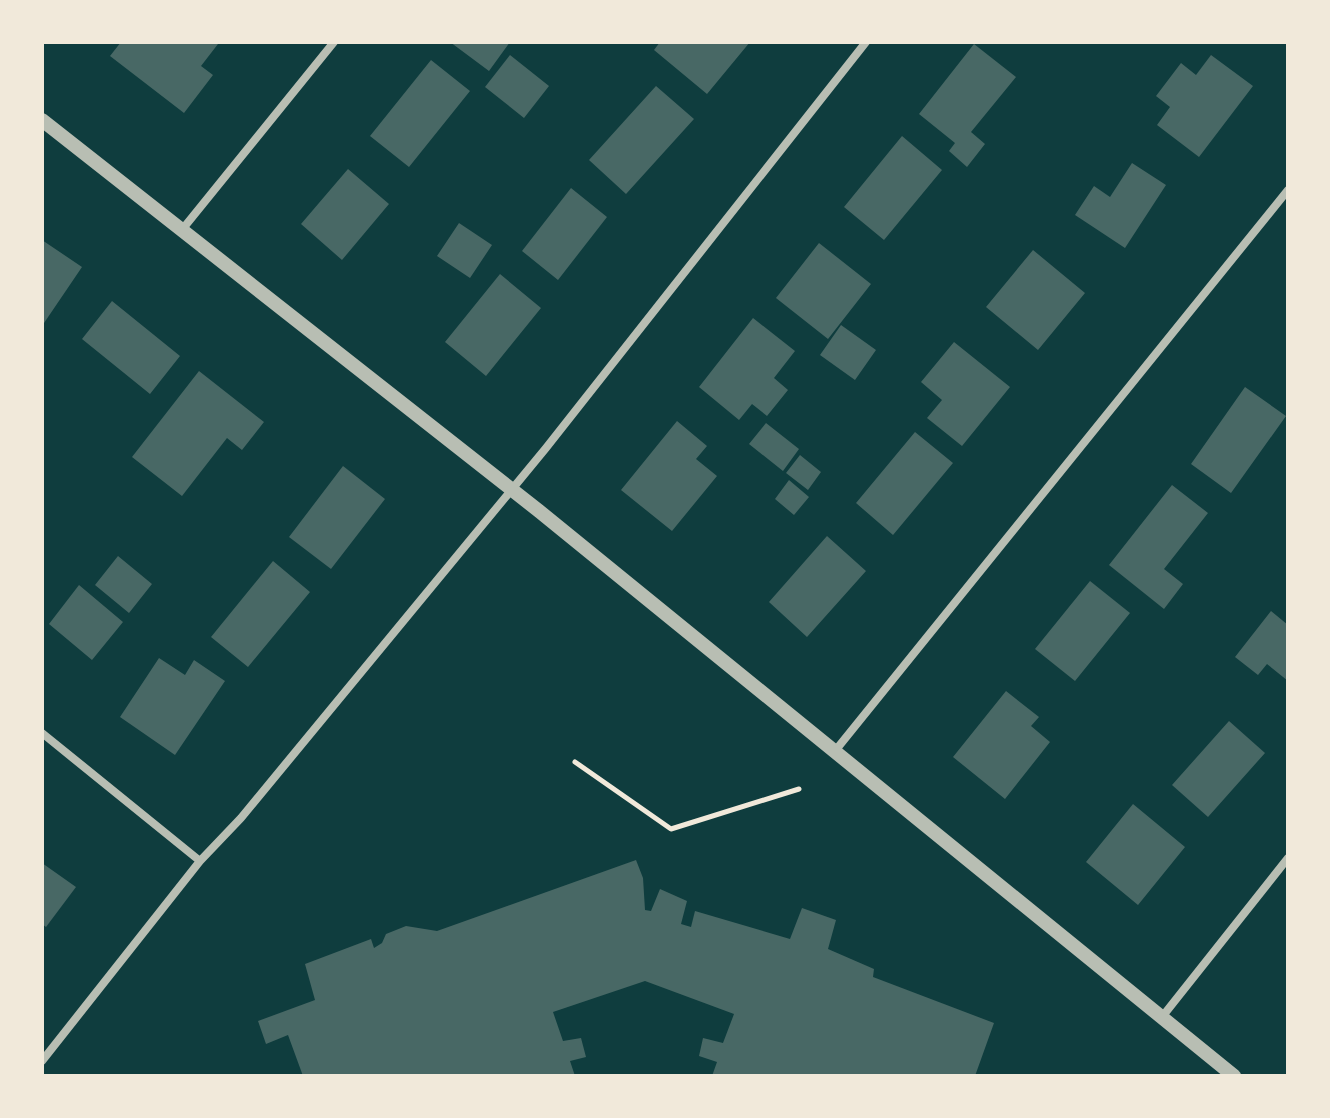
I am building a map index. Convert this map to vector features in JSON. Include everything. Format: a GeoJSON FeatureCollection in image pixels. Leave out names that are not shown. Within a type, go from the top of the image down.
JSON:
{"type":"FeatureCollection","features":[{"type":"Feature","properties":{"kind":"street"},"geometry":{"type":"LineString","coordinates":[[180,232],[334,42]]}},
{"type":"Feature","properties":{"kind":"street"},"geometry":{"type":"LineString","coordinates":[[42,1061],[200,861],[241,818],[512,489],[866,42]]}},
{"type":"Feature","properties":{"kind":"street"},"geometry":{"type":"LineString","coordinates":[[42,120],[180,232],[512,489],[1234,1076]]}},
{"type":"Feature","properties":{"kind":"street"},"geometry":{"type":"LineString","coordinates":[[835,751],[1288,190]]}},
{"type":"Feature","properties":{"kind":"street"},"geometry":{"type":"LineString","coordinates":[[42,733],[200,861]]}},
{"type":"Feature","properties":{"kind":"street"},"geometry":{"type":"LineString","coordinates":[[1162,1017],[1288,858]]}},
{"type":"Feature","properties":{"kind":"path"},"geometry":{"type":"LineString","coordinates":[[575,762],[671,829],[799,789]]}},
{"type":"Feature","properties":{"kind":"building"},"geometry":{"type":"Polygon","coordinates":[[[121,42],[215,42],[218,44],[201,66],[213,75],[184,113],[110,56],[121,42]]]}},
{"type":"Feature","properties":{"kind":"building"},"geometry":{"type":"Polygon","coordinates":[[[450,42],[510,42],[489,71],[450,42]]]}},
{"type":"Feature","properties":{"kind":"building"},"geometry":{"type":"Polygon","coordinates":[[[660,42],[750,42],[707,94],[654,50],[660,42]]]}},
{"type":"Feature","properties":{"kind":"building"},"geometry":{"type":"Polygon","coordinates":[[[974,44],[1016,77],[971,132],[985,144],[967,167],[949,151],[955,143],[919,114],[974,44]]]}},
{"type":"Feature","properties":{"kind":"building"},"geometry":{"type":"Polygon","coordinates":[[[510,55],[549,86],[524,118],[485,87],[510,55]]]}},
{"type":"Feature","properties":{"kind":"building"},"geometry":{"type":"Polygon","coordinates":[[[1211,55],[1253,86],[1199,157],[1157,125],[1170,107],[1156,96],[1181,63],[1196,75],[1211,55]]]}},
{"type":"Feature","properties":{"kind":"building"},"geometry":{"type":"Polygon","coordinates":[[[431,60],[470,91],[409,167],[370,136],[431,60]]]}},
{"type":"Feature","properties":{"kind":"building"},"geometry":{"type":"Polygon","coordinates":[[[656,86],[694,119],[626,194],[589,160],[656,86]]]}},
{"type":"Feature","properties":{"kind":"building"},"geometry":{"type":"Polygon","coordinates":[[[902,136],[942,170],[884,240],[844,207],[902,136]]]}},
{"type":"Feature","properties":{"kind":"building"},"geometry":{"type":"Polygon","coordinates":[[[1132,163],[1166,185],[1125,248],[1075,215],[1094,186],[1110,197],[1132,163]]]}},
{"type":"Feature","properties":{"kind":"building"},"geometry":{"type":"Polygon","coordinates":[[[348,169],[389,204],[342,260],[301,224],[348,169]]]}},
{"type":"Feature","properties":{"kind":"building"},"geometry":{"type":"Polygon","coordinates":[[[571,188],[607,217],[558,280],[522,251],[571,188]]]}},
{"type":"Feature","properties":{"kind":"building"},"geometry":{"type":"Polygon","coordinates":[[[459,223],[492,245],[470,278],[437,256],[459,223]]]}},
{"type":"Feature","properties":{"kind":"building"},"geometry":{"type":"Polygon","coordinates":[[[42,240],[82,267],[42,326],[42,240]]]}},
{"type":"Feature","properties":{"kind":"building"},"geometry":{"type":"Polygon","coordinates":[[[819,243],[871,284],[828,339],[776,298],[819,243]]]}},
{"type":"Feature","properties":{"kind":"building"},"geometry":{"type":"Polygon","coordinates":[[[1033,250],[1085,293],[1038,350],[986,307],[1033,250]]]}},
{"type":"Feature","properties":{"kind":"building"},"geometry":{"type":"Polygon","coordinates":[[[500,274],[541,308],[486,376],[445,342],[500,274]]]}},
{"type":"Feature","properties":{"kind":"building"},"geometry":{"type":"Polygon","coordinates":[[[112,301],[180,356],[150,394],[82,339],[112,301]]]}},
{"type":"Feature","properties":{"kind":"building"},"geometry":{"type":"Polygon","coordinates":[[[753,318],[795,351],[774,378],[788,390],[767,416],[752,404],[739,420],[699,387],[753,318]]]}},
{"type":"Feature","properties":{"kind":"building"},"geometry":{"type":"Polygon","coordinates":[[[841,325],[876,350],[855,380],[820,355],[841,325]]]}},
{"type":"Feature","properties":{"kind":"building"},"geometry":{"type":"Polygon","coordinates":[[[954,342],[1010,387],[962,446],[927,418],[942,400],[921,382],[954,342]]]}},
{"type":"Feature","properties":{"kind":"building"},"geometry":{"type":"Polygon","coordinates":[[[199,371],[264,422],[242,450],[227,438],[182,496],[132,457],[199,371]]]}},
{"type":"Feature","properties":{"kind":"building"},"geometry":{"type":"Polygon","coordinates":[[[1245,387],[1286,416],[1231,493],[1191,464],[1245,387]]]}},
{"type":"Feature","properties":{"kind":"building"},"geometry":{"type":"Polygon","coordinates":[[[677,421],[707,446],[696,459],[717,476],[672,531],[621,490],[677,421]]]}},
{"type":"Feature","properties":{"kind":"building"},"geometry":{"type":"Polygon","coordinates":[[[766,423],[799,449],[783,471],[749,444],[766,423]]]}},
{"type":"Feature","properties":{"kind":"building"},"geometry":{"type":"Polygon","coordinates":[[[915,432],[953,463],[893,535],[856,503],[915,432]]]}},
{"type":"Feature","properties":{"kind":"building"},"geometry":{"type":"Polygon","coordinates":[[[800,455],[821,472],[808,490],[786,473],[800,455]]]}},
{"type":"Feature","properties":{"kind":"building"},"geometry":{"type":"Polygon","coordinates":[[[343,466],[385,499],[331,569],[289,537],[343,466]]]}},
{"type":"Feature","properties":{"kind":"building"},"geometry":{"type":"Polygon","coordinates":[[[789,480],[809,497],[794,515],[775,499],[789,480]]]}},
{"type":"Feature","properties":{"kind":"building"},"geometry":{"type":"Polygon","coordinates":[[[1172,485],[1208,513],[1164,569],[1183,584],[1164,609],[1109,565],[1172,485]]]}},
{"type":"Feature","properties":{"kind":"building"},"geometry":{"type":"Polygon","coordinates":[[[827,536],[866,571],[807,637],[769,602],[827,536]]]}},
{"type":"Feature","properties":{"kind":"building"},"geometry":{"type":"Polygon","coordinates":[[[118,556],[152,584],[129,613],[95,585],[118,556]]]}},
{"type":"Feature","properties":{"kind":"building"},"geometry":{"type":"Polygon","coordinates":[[[273,561],[310,592],[248,667],[211,637],[273,561]]]}},
{"type":"Feature","properties":{"kind":"building"},"geometry":{"type":"Polygon","coordinates":[[[1090,581],[1130,613],[1075,681],[1035,649],[1090,581]]]}},
{"type":"Feature","properties":{"kind":"building"},"geometry":{"type":"Polygon","coordinates":[[[79,585],[123,622],[92,660],[49,624],[79,585]]]}},
{"type":"Feature","properties":{"kind":"building"},"geometry":{"type":"Polygon","coordinates":[[[1271,611],[1288,625],[1288,681],[1267,664],[1258,675],[1235,657],[1271,611]]]}},
{"type":"Feature","properties":{"kind":"building"},"geometry":{"type":"Polygon","coordinates":[[[159,658],[185,675],[194,660],[225,681],[175,755],[120,717],[159,658]]]}},
{"type":"Feature","properties":{"kind":"building"},"geometry":{"type":"Polygon","coordinates":[[[1006,691],[1039,717],[1031,726],[1050,742],[1005,799],[953,757],[1006,691]]]}},
{"type":"Feature","properties":{"kind":"building"},"geometry":{"type":"Polygon","coordinates":[[[1229,721],[1265,753],[1208,817],[1172,785],[1229,721]]]}},
{"type":"Feature","properties":{"kind":"building"},"geometry":{"type":"Polygon","coordinates":[[[1133,804],[1185,847],[1138,905],[1086,862],[1133,804]]]}},
{"type":"Feature","properties":{"kind":"building"},"geometry":{"type":"Polygon","coordinates":[[[636,860],[643,878],[645,910],[651,911],[660,889],[687,901],[681,924],[691,927],[695,911],[790,939],[802,908],[836,920],[828,949],[874,969],[873,977],[994,1023],[975,1076],[712,1076],[717,1062],[699,1056],[703,1038],[723,1043],[734,1014],[645,981],[553,1012],[563,1041],[581,1038],[586,1057],[570,1061],[575,1076],[303,1076],[288,1035],[266,1044],[258,1021],[315,1000],[305,964],[371,939],[374,948],[382,943],[386,934],[406,926],[437,931],[636,860]]]}},
{"type":"Feature","properties":{"kind":"building"},"geometry":{"type":"Polygon","coordinates":[[[42,863],[76,887],[46,927],[42,924],[42,863]]]}}]}
